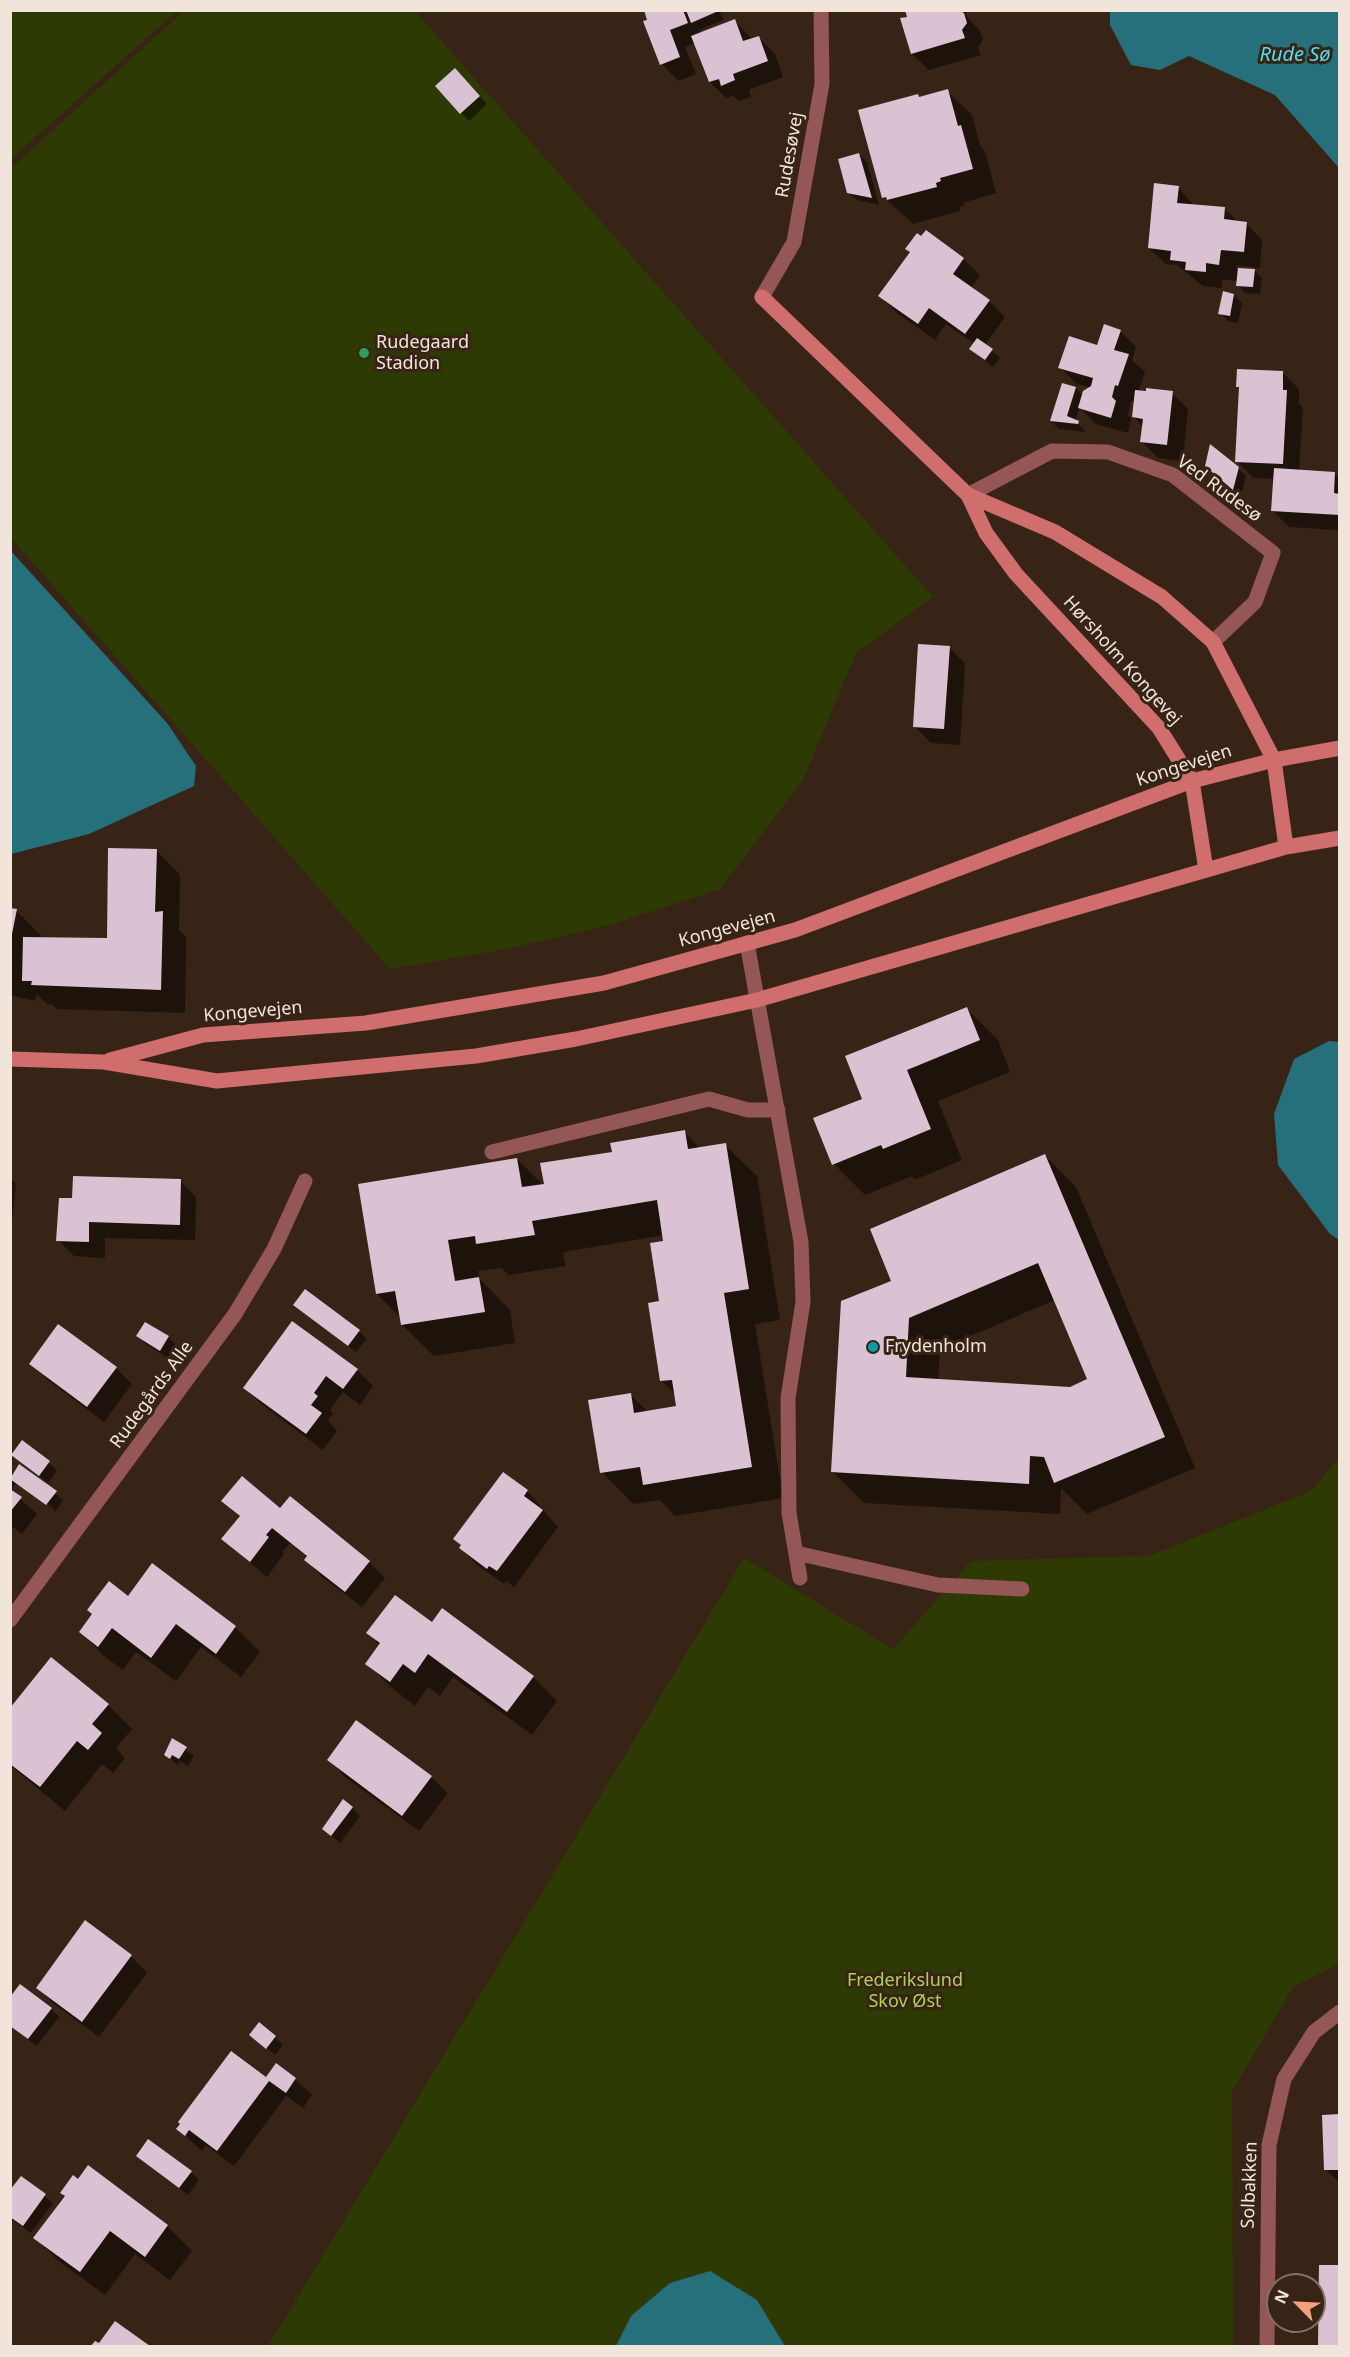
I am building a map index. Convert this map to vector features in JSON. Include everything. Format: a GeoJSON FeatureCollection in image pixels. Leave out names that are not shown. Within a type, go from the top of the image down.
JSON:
{"type":"FeatureCollection","features":[{"type":"Feature","properties":{"kind":"main road","name":"Hørsholm Kongevej"},"geometry":{"type":"LineString","coordinates":[[762,297],[968,495],[986,533],[1016,574],[1159,728],[1192,781],[1206,870]]}},
{"type":"Feature","properties":{"kind":"main road","name":"Hørsholm Kongevej"},"geometry":{"type":"LineString","coordinates":[[968,495],[1055,532],[1162,597],[1213,642],[1274,760],[1286,848]]}},
{"type":"Feature","properties":{"kind":"main road","name":"Kongevejen"},"geometry":{"type":"LineString","coordinates":[[104,1062],[203,1035],[366,1023],[604,983],[795,930],[1192,781],[1274,760],[1340,748]]}},
{"type":"Feature","properties":{"kind":"main road","name":"Kongevejen"},"geometry":{"type":"LineString","coordinates":[[10,1059],[104,1062],[217,1081],[476,1056],[576,1040],[757,1000],[1206,870],[1286,848],[1340,838]]}},
{"type":"Feature","properties":{"kind":"street","name":"Rudesøvej"},"geometry":{"type":"LineString","coordinates":[[762,297],[794,242],[822,84],[821,10]]}},
{"type":"Feature","properties":{"kind":"street","name":"Ved Rudesø"},"geometry":{"type":"LineString","coordinates":[[968,495],[1052,451],[1108,452],[1173,475],[1273,553],[1255,602],[1213,642]]}},
{"type":"Feature","properties":{"kind":"street"},"geometry":{"type":"LineString","coordinates":[[747,944],[801,1242],[803,1302],[788,1398],[789,1513],[800,1578]]}},
{"type":"Feature","properties":{"kind":"street"},"geometry":{"type":"LineString","coordinates":[[492,1152],[709,1099],[748,1110],[778,1110]]}},
{"type":"Feature","properties":{"kind":"street","name":"Rudegårds Alle"},"geometry":{"type":"LineString","coordinates":[[10,1620],[235,1314],[274,1249],[305,1181]]}},
{"type":"Feature","properties":{"kind":"street"},"geometry":{"type":"LineString","coordinates":[[796,1553],[938,1585],[1022,1589]]}},
{"type":"Feature","properties":{"kind":"street","name":"Solbakken"},"geometry":{"type":"LineString","coordinates":[[1267,2346],[1269,2145],[1284,2079],[1314,2032],[1340,2012]]}},
{"type":"Feature","properties":{"kind":"green space"},"geometry":{"type":"Polygon","coordinates":[[[11,10],[177,10],[177,11],[11,159],[11,10]]]}},
{"type":"Feature","properties":{"kind":"green space","name":"Rudegaard Stadion"},"geometry":{"type":"Polygon","coordinates":[[[184,11],[415,11],[933,597],[856,653],[803,780],[720,889],[610,925],[506,949],[390,969],[11,538],[11,168],[184,11]]]}},
{"type":"Feature","properties":{"kind":"green space","name":"Frederikslund Skov Øst"},"geometry":{"type":"Polygon","coordinates":[[[1339,1458],[1339,1964],[1293,1987],[1232,2092],[1233,2346],[785,2346],[757,2300],[710,2272],[670,2283],[631,2316],[616,2346],[268,2346],[744,1558],[893,1649],[971,1561],[1149,1556],[1311,1491],[1339,1458]]]}},
{"type":"Feature","properties":{"kind":"water","name":"Rude Sø"},"geometry":{"type":"Polygon","coordinates":[[[1110,11],[1339,11],[1339,168],[1275,95],[1189,56],[1160,70],[1131,65],[1110,25],[1110,11]]]}},
{"type":"Feature","properties":{"kind":"water"},"geometry":{"type":"Polygon","coordinates":[[[10,550],[167,723],[196,766],[194,786],[89,834],[11,854],[10,550]]]}},
{"type":"Feature","properties":{"kind":"water"},"geometry":{"type":"Polygon","coordinates":[[[1329,1041],[1339,1042],[1339,1240],[1330,1234],[1278,1165],[1274,1114],[1294,1059],[1329,1041]]]}},
{"type":"Feature","properties":{"kind":"water"},"geometry":{"type":"Polygon","coordinates":[[[710,2271],[757,2300],[785,2346],[616,2346],[631,2316],[670,2283],[710,2271]]]}},
{"type":"Feature","properties":{"kind":"building"},"geometry":{"type":"Polygon","coordinates":[[[644,10],[683,10],[688,23],[670,30],[680,57],[660,65],[643,21],[647,20],[644,10]]]}},
{"type":"Feature","properties":{"kind":"building"},"geometry":{"type":"Polygon","coordinates":[[[686,10],[716,10],[716,12],[691,23],[686,10]]]}},
{"type":"Feature","properties":{"kind":"building"},"geometry":{"type":"Polygon","coordinates":[[[905,10],[958,10],[964,13],[967,23],[962,30],[965,38],[911,54],[900,18],[907,17],[905,10]]]}},
{"type":"Feature","properties":{"kind":"building"},"geometry":{"type":"Polygon","coordinates":[[[735,19],[743,41],[759,36],[768,61],[733,74],[735,80],[721,86],[719,79],[709,82],[691,36],[735,19]]]}},
{"type":"Feature","properties":{"kind":"building"},"geometry":{"type":"Polygon","coordinates":[[[455,68],[480,96],[460,114],[435,86],[455,68]]]}},
{"type":"Feature","properties":{"kind":"building"},"geometry":{"type":"Polygon","coordinates":[[[948,89],[973,169],[940,178],[941,181],[936,183],[937,187],[887,200],[886,197],[882,198],[858,110],[918,94],[919,97],[948,89]]]}},
{"type":"Feature","properties":{"kind":"building"},"geometry":{"type":"Polygon","coordinates":[[[859,153],[872,198],[847,193],[838,159],[859,153]]]}},
{"type":"Feature","properties":{"kind":"building"},"geometry":{"type":"Polygon","coordinates":[[[1154,183],[1179,186],[1177,203],[1225,207],[1224,219],[1247,222],[1244,252],[1221,250],[1219,265],[1206,263],[1206,272],[1185,270],[1186,262],[1170,260],[1171,251],[1148,248],[1154,183]]]}},
{"type":"Feature","properties":{"kind":"building"},"geometry":{"type":"Polygon","coordinates":[[[926,230],[964,258],[953,274],[990,300],[965,334],[929,308],[918,324],[878,296],[910,252],[905,249],[917,233],[921,236],[926,230]]]}},
{"type":"Feature","properties":{"kind":"building"},"geometry":{"type":"Polygon","coordinates":[[[1238,268],[1255,269],[1253,287],[1236,286],[1238,268]]]}},
{"type":"Feature","properties":{"kind":"building"},"geometry":{"type":"Polygon","coordinates":[[[1223,291],[1234,294],[1230,316],[1218,314],[1223,291]]]}},
{"type":"Feature","properties":{"kind":"building"},"geometry":{"type":"Polygon","coordinates":[[[1104,324],[1121,330],[1114,350],[1129,354],[1118,386],[1115,385],[1112,397],[1116,401],[1111,418],[1078,408],[1083,391],[1091,386],[1093,378],[1058,368],[1069,336],[1097,345],[1104,324]]]}},
{"type":"Feature","properties":{"kind":"building"},"geometry":{"type":"Polygon","coordinates":[[[977,338],[993,349],[985,360],[969,349],[977,338]]]}},
{"type":"Feature","properties":{"kind":"building"},"geometry":{"type":"Polygon","coordinates":[[[1237,369],[1283,371],[1283,390],[1287,390],[1283,464],[1235,462],[1239,387],[1236,387],[1237,369]]]}},
{"type":"Feature","properties":{"kind":"building"},"geometry":{"type":"Polygon","coordinates":[[[1062,383],[1076,387],[1067,416],[1079,421],[1078,424],[1050,421],[1062,383]]]}},
{"type":"Feature","properties":{"kind":"building"},"geometry":{"type":"Polygon","coordinates":[[[1146,388],[1173,391],[1167,445],[1140,442],[1143,419],[1132,417],[1135,390],[1146,391],[1146,388]]]}},
{"type":"Feature","properties":{"kind":"building"},"geometry":{"type":"Polygon","coordinates":[[[1210,444],[1239,467],[1233,490],[1205,466],[1210,444]]]}},
{"type":"Feature","properties":{"kind":"building"},"geometry":{"type":"Polygon","coordinates":[[[1274,468],[1335,472],[1334,493],[1340,494],[1340,515],[1271,511],[1274,468]]]}},
{"type":"Feature","properties":{"kind":"building"},"geometry":{"type":"Polygon","coordinates":[[[918,644],[950,646],[944,729],[913,727],[918,644]]]}},
{"type":"Feature","properties":{"kind":"building"},"geometry":{"type":"Polygon","coordinates":[[[108,848],[157,849],[155,912],[163,911],[161,990],[31,985],[32,981],[22,981],[23,937],[107,938],[108,848]]]}},
{"type":"Feature","properties":{"kind":"building"},"geometry":{"type":"Polygon","coordinates":[[[10,908],[17,909],[12,934],[10,934],[10,908]]]}},
{"type":"Feature","properties":{"kind":"building"},"geometry":{"type":"Polygon","coordinates":[[[967,1007],[980,1040],[907,1070],[931,1129],[883,1149],[881,1145],[832,1165],[813,1118],[862,1099],[845,1056],[967,1007]]]}},
{"type":"Feature","properties":{"kind":"building"},"geometry":{"type":"Polygon","coordinates":[[[685,1130],[688,1149],[726,1143],[749,1289],[724,1293],[752,1467],[643,1485],[640,1467],[600,1473],[588,1400],[631,1393],[634,1413],[676,1406],[672,1380],[660,1381],[648,1303],[659,1301],[650,1243],[663,1241],[657,1200],[532,1221],[535,1235],[476,1244],[475,1236],[448,1240],[455,1281],[479,1277],[485,1312],[401,1325],[395,1291],[376,1294],[358,1184],[517,1158],[522,1187],[544,1184],[540,1163],[612,1152],[610,1143],[685,1130]]]}},
{"type":"Feature","properties":{"kind":"building","name":"Frydenholm"},"geometry":{"type":"Polygon","coordinates":[[[1045,1154],[1165,1437],[1054,1483],[1044,1457],[1030,1456],[1029,1484],[831,1472],[841,1301],[891,1281],[870,1229],[1045,1154]],[[1038,1263],[909,1318],[906,1377],[1070,1387],[1087,1379],[1038,1263]]]}},
{"type":"Feature","properties":{"kind":"building"},"geometry":{"type":"Polygon","coordinates":[[[73,1176],[181,1179],[180,1225],[89,1222],[89,1242],[56,1241],[59,1198],[72,1198],[73,1176]]]}},
{"type":"Feature","properties":{"kind":"building"},"geometry":{"type":"Polygon","coordinates":[[[305,1289],[360,1330],[348,1346],[293,1305],[305,1289]]]}},
{"type":"Feature","properties":{"kind":"building"},"geometry":{"type":"Polygon","coordinates":[[[292,1321],[358,1369],[343,1389],[326,1376],[314,1393],[318,1396],[311,1405],[322,1413],[306,1434],[243,1388],[292,1321]]]}},
{"type":"Feature","properties":{"kind":"building"},"geometry":{"type":"Polygon","coordinates":[[[145,1322],[169,1336],[160,1351],[136,1336],[145,1322]]]}},
{"type":"Feature","properties":{"kind":"building"},"geometry":{"type":"Polygon","coordinates":[[[58,1324],[117,1367],[87,1407],[29,1364],[58,1324]]]}},
{"type":"Feature","properties":{"kind":"building"},"geometry":{"type":"Polygon","coordinates":[[[22,1440],[50,1461],[39,1476],[11,1455],[22,1440]]]}},
{"type":"Feature","properties":{"kind":"building"},"geometry":{"type":"Polygon","coordinates":[[[19,1464],[57,1491],[46,1505],[10,1479],[19,1464]]]}},
{"type":"Feature","properties":{"kind":"building"},"geometry":{"type":"Polygon","coordinates":[[[503,1472],[528,1490],[524,1496],[543,1510],[497,1571],[489,1566],[487,1569],[459,1548],[461,1545],[453,1539],[503,1472]]]}},
{"type":"Feature","properties":{"kind":"building"},"geometry":{"type":"Polygon","coordinates":[[[242,1476],[280,1508],[290,1496],[370,1561],[345,1592],[304,1560],[307,1556],[272,1528],[266,1535],[269,1537],[250,1562],[221,1539],[240,1516],[221,1501],[242,1476]]]}},
{"type":"Feature","properties":{"kind":"building"},"geometry":{"type":"Polygon","coordinates":[[[10,1489],[22,1497],[10,1512],[10,1489]]]}},
{"type":"Feature","properties":{"kind":"building"},"geometry":{"type":"Polygon","coordinates":[[[152,1563],[236,1626],[216,1654],[176,1624],[151,1658],[112,1628],[98,1647],[79,1632],[92,1614],[87,1610],[109,1581],[128,1596],[152,1563]]]}},
{"type":"Feature","properties":{"kind":"building"},"geometry":{"type":"Polygon","coordinates":[[[395,1595],[432,1622],[442,1608],[534,1676],[507,1712],[428,1654],[415,1673],[403,1664],[390,1682],[365,1664],[380,1643],[366,1633],[395,1595]]]}},
{"type":"Feature","properties":{"kind":"building"},"geometry":{"type":"Polygon","coordinates":[[[51,1657],[109,1704],[92,1724],[102,1733],[88,1750],[77,1741],[40,1787],[10,1764],[10,1708],[51,1657]]]}},
{"type":"Feature","properties":{"kind":"building"},"geometry":{"type":"Polygon","coordinates":[[[356,1720],[432,1776],[402,1816],[327,1760],[356,1720]]]}},
{"type":"Feature","properties":{"kind":"building"},"geometry":{"type":"Polygon","coordinates":[[[172,1738],[187,1747],[179,1759],[172,1755],[170,1759],[164,1755],[172,1738]]]}},
{"type":"Feature","properties":{"kind":"building"},"geometry":{"type":"Polygon","coordinates":[[[343,1799],[353,1807],[331,1836],[322,1829],[343,1799]]]}},
{"type":"Feature","properties":{"kind":"building"},"geometry":{"type":"Polygon","coordinates":[[[85,1920],[132,1955],[82,2022],[36,1988],[85,1920]]]}},
{"type":"Feature","properties":{"kind":"building"},"geometry":{"type":"Polygon","coordinates":[[[20,1984],[52,2008],[28,2039],[10,2026],[10,1997],[20,1984]]]}},
{"type":"Feature","properties":{"kind":"building"},"geometry":{"type":"Polygon","coordinates":[[[259,2022],[276,2036],[266,2049],[249,2035],[259,2022]]]}},
{"type":"Feature","properties":{"kind":"building"},"geometry":{"type":"Polygon","coordinates":[[[231,2051],[266,2077],[276,2063],[296,2078],[286,2093],[269,2081],[217,2151],[189,2130],[185,2136],[176,2129],[180,2124],[178,2122],[231,2051]]]}},
{"type":"Feature","properties":{"kind":"building"},"geometry":{"type":"Polygon","coordinates":[[[1340,2114],[1340,2170],[1324,2170],[1322,2115],[1340,2114]]]}},
{"type":"Feature","properties":{"kind":"building"},"geometry":{"type":"Polygon","coordinates":[[[148,2139],[192,2171],[179,2188],[136,2156],[148,2139]]]}},
{"type":"Feature","properties":{"kind":"building"},"geometry":{"type":"Polygon","coordinates":[[[88,2165],[168,2225],[145,2257],[110,2231],[80,2272],[33,2238],[65,2196],[60,2193],[73,2175],[78,2179],[88,2165]]]}},
{"type":"Feature","properties":{"kind":"building"},"geometry":{"type":"Polygon","coordinates":[[[21,2176],[46,2194],[23,2226],[10,2217],[10,2190],[21,2176]]]}},
{"type":"Feature","properties":{"kind":"building"},"geometry":{"type":"Polygon","coordinates":[[[1319,2265],[1340,2265],[1340,2346],[1318,2346],[1318,2333],[1326,2333],[1326,2273],[1319,2273],[1319,2265]]]}},
{"type":"Feature","properties":{"kind":"building"},"geometry":{"type":"Polygon","coordinates":[[[115,2321],[150,2346],[91,2346],[95,2341],[99,2343],[115,2321]]]}},
{"type":"Feature","properties":{"kind":"place","name":"Rudegaard Stadion"},"geometry":{"type":"Point","coordinates":[364,353]}},
{"type":"Feature","properties":{"kind":"place","name":"Frydenholm"},"geometry":{"type":"Point","coordinates":[873,1347]}}]}
